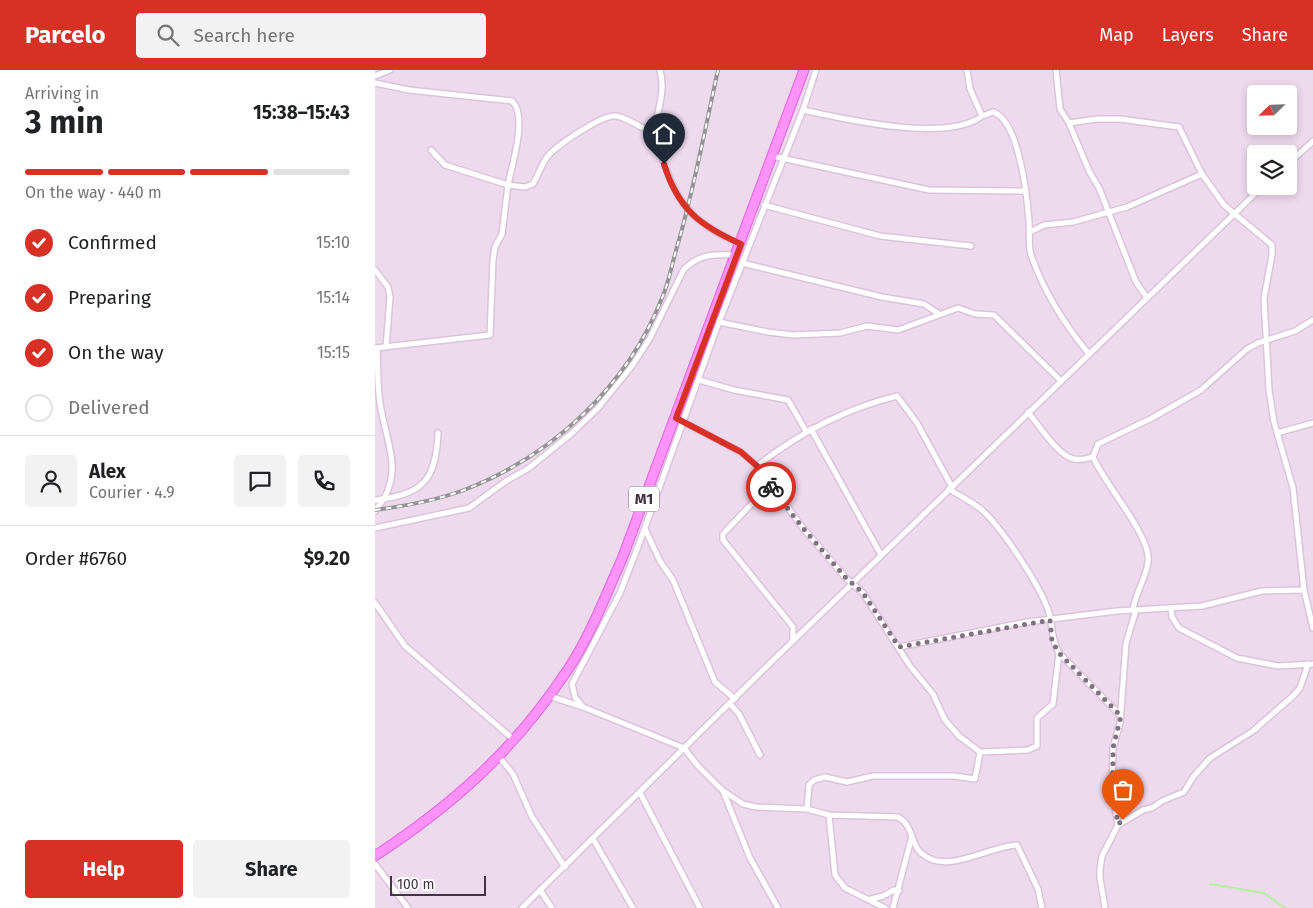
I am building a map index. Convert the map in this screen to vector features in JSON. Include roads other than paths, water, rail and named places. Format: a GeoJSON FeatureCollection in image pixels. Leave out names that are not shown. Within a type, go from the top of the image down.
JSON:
{"type":"FeatureCollection","features":[{"type":"Feature","properties":{"kind":"main road","name":"M1"},"geometry":{"type":"LineString","coordinates":[[375,856],[442,810],[499,757],[549,696],[576,656],[601,607],[680,420],[740,259],[741,244],[804,70]]}},
{"type":"Feature","properties":{"kind":"street"},"geometry":{"type":"LineString","coordinates":[[375,76],[390,70]]}},
{"type":"Feature","properties":{"kind":"street"},"geometry":{"type":"LineString","coordinates":[[660,70],[662,94],[655,132],[667,174],[679,199],[709,230],[741,244]]}},
{"type":"Feature","properties":{"kind":"street"},"geometry":{"type":"LineString","coordinates":[[583,707],[575,697],[572,684],[620,593],[645,529],[680,420],[699,380],[740,259],[803,110],[816,70]]}},
{"type":"Feature","properties":{"kind":"street"},"geometry":{"type":"LineString","coordinates":[[967,70],[970,90],[982,116]]}},
{"type":"Feature","properties":{"kind":"street"},"geometry":{"type":"LineString","coordinates":[[1056,70],[1059,105],[1069,123],[1089,171],[1099,188],[1136,282],[1147,298]]}},
{"type":"Feature","properties":{"kind":"street"},"geometry":{"type":"LineString","coordinates":[[375,83],[409,90],[512,101],[517,105],[520,119],[508,184],[502,234],[493,260],[490,335],[376,348],[380,405],[389,434],[392,468],[391,479],[384,499],[375,511]]}},
{"type":"Feature","properties":{"kind":"street"},"geometry":{"type":"LineString","coordinates":[[803,110],[891,127],[929,128],[968,124],[982,116],[993,112],[997,113],[1009,127],[1023,173],[1030,232],[1030,253],[1059,316],[1089,354]]}},
{"type":"Feature","properties":{"kind":"street"},"geometry":{"type":"LineString","coordinates":[[431,150],[445,165],[508,184],[525,187],[533,184],[545,160],[555,148],[605,117],[616,116],[643,130],[655,132]]}},
{"type":"Feature","properties":{"kind":"street"},"geometry":{"type":"LineString","coordinates":[[1069,123],[1097,118],[1175,126],[1181,131],[1202,174],[1224,205],[1267,239],[1272,246],[1273,255],[1264,298],[1269,390],[1277,433],[1293,488],[1305,590],[1313,628]]}},
{"type":"Feature","properties":{"kind":"street"},"geometry":{"type":"LineString","coordinates":[[1297,156],[1313,141]]}},
{"type":"Feature","properties":{"kind":"street"},"geometry":{"type":"LineString","coordinates":[[772,156],[929,190],[1026,191]]}},
{"type":"Feature","properties":{"kind":"street"},"geometry":{"type":"LineString","coordinates":[[1030,232],[1045,225],[1073,222],[1127,207],[1202,174]]}},
{"type":"Feature","properties":{"kind":"street"},"geometry":{"type":"LineString","coordinates":[[522,908],[881,555],[1254,195]]}},
{"type":"Feature","properties":{"kind":"street"},"geometry":{"type":"LineString","coordinates":[[764,205],[880,236],[971,246]]}},
{"type":"Feature","properties":{"kind":"street"},"geometry":{"type":"LineString","coordinates":[[375,528],[465,510],[506,480],[529,468],[571,434],[612,393],[650,338],[684,268],[691,262],[708,254],[740,259],[882,297],[924,304],[939,314]]}},
{"type":"Feature","properties":{"kind":"street"},"geometry":{"type":"LineString","coordinates":[[375,270],[388,287],[390,297],[386,347]]}},
{"type":"Feature","properties":{"kind":"street"},"geometry":{"type":"LineString","coordinates":[[719,322],[768,332],[801,334],[840,332],[867,326],[899,330],[958,308],[975,314],[994,315],[1061,381]]}},
{"type":"Feature","properties":{"kind":"street"},"geometry":{"type":"LineString","coordinates":[[1118,824],[1112,790],[1113,755],[1121,716],[1124,655],[1136,594],[1148,564],[1149,552],[1142,536],[1104,480],[1093,457],[1098,444],[1153,418],[1201,390],[1247,349],[1295,330],[1313,320]]}},
{"type":"Feature","properties":{"kind":"street"},"geometry":{"type":"LineString","coordinates":[[699,380],[734,390],[789,400],[809,430],[881,555]]}},
{"type":"Feature","properties":{"kind":"street"},"geometry":{"type":"LineString","coordinates":[[793,641],[793,627],[723,540],[723,534],[759,496],[759,468],[788,442],[852,410],[888,398],[899,397],[917,423],[951,488],[981,509],[1004,536],[1043,599],[1050,620],[1052,641],[1059,653],[1121,716]]}},
{"type":"Feature","properties":{"kind":"street"},"geometry":{"type":"LineString","coordinates":[[1028,412],[1051,442],[1069,458],[1082,460],[1093,457]]}},
{"type":"Feature","properties":{"kind":"street"},"geometry":{"type":"LineString","coordinates":[[680,420],[741,452],[759,468],[803,528],[877,612],[911,666],[933,694],[945,720],[959,736],[980,752],[1028,750],[1037,746],[1037,718],[1053,704],[1059,653]]}},
{"type":"Feature","properties":{"kind":"street"},"geometry":{"type":"LineString","coordinates":[[1277,433],[1313,423]]}},
{"type":"Feature","properties":{"kind":"street"},"geometry":{"type":"LineString","coordinates":[[375,500],[413,490],[428,479],[435,459],[438,433]]}},
{"type":"Feature","properties":{"kind":"street"},"geometry":{"type":"LineString","coordinates":[[645,529],[673,580],[715,682],[735,698]]}},
{"type":"Feature","properties":{"kind":"street"},"geometry":{"type":"LineString","coordinates":[[899,647],[1050,620],[1134,610],[1213,605],[1262,591],[1305,590]]}},
{"type":"Feature","properties":{"kind":"street"},"geometry":{"type":"LineString","coordinates":[[375,603],[405,646],[514,740]]}},
{"type":"Feature","properties":{"kind":"street"},"geometry":{"type":"LineString","coordinates":[[1105,908],[1099,878],[1102,856],[1118,824],[1143,810],[1152,808],[1162,801],[1184,792],[1193,777],[1210,758],[1253,731],[1293,696],[1300,688],[1311,664],[1277,666],[1237,658],[1179,628],[1172,617],[1171,609]]}},
{"type":"Feature","properties":{"kind":"street"},"geometry":{"type":"LineString","coordinates":[[549,696],[583,707],[684,748],[698,766],[722,790],[743,804],[756,807],[807,809],[829,815],[898,817],[905,822],[912,834],[914,843],[921,853],[943,863],[1017,845],[1037,889],[1042,908]]}},
{"type":"Feature","properties":{"kind":"street"},"geometry":{"type":"LineString","coordinates":[[730,704],[739,714],[760,755]]}},
{"type":"Feature","properties":{"kind":"street"},"geometry":{"type":"LineString","coordinates":[[807,809],[809,785],[818,778],[825,777],[847,782],[873,776],[954,776],[975,779],[980,752]]}},
{"type":"Feature","properties":{"kind":"street"},"geometry":{"type":"LineString","coordinates":[[499,757],[513,774],[532,817],[565,867]]}},
{"type":"Feature","properties":{"kind":"street"},"geometry":{"type":"LineString","coordinates":[[722,790],[750,858],[778,908]]}},
{"type":"Feature","properties":{"kind":"street"},"geometry":{"type":"LineString","coordinates":[[640,793],[701,908]]}},
{"type":"Feature","properties":{"kind":"street"},"geometry":{"type":"LineString","coordinates":[[829,815],[835,875],[845,888],[885,908]]}},
{"type":"Feature","properties":{"kind":"street"},"geometry":{"type":"LineString","coordinates":[[893,908],[899,892],[912,834]]}},
{"type":"Feature","properties":{"kind":"street"},"geometry":{"type":"LineString","coordinates":[[593,839],[633,908]]}},
{"type":"Feature","properties":{"kind":"street"},"geometry":{"type":"LineString","coordinates":[[375,864],[408,908]]}},
{"type":"Feature","properties":{"kind":"street"},"geometry":{"type":"LineString","coordinates":[[540,890],[552,908]]}},
{"type":"Feature","properties":{"kind":"street"},"geometry":{"type":"LineString","coordinates":[[870,900],[894,890],[899,892]]}},
{"type":"Feature","properties":{"kind":"waterway"},"geometry":{"type":"LineString","coordinates":[[1210,884],[1264,893],[1285,908]]}},
{"type":"Feature","properties":{"kind":"railway"},"geometry":{"type":"LineString","coordinates":[[375,510],[409,505],[464,490],[496,476],[527,458],[556,438],[583,415],[629,361],[647,330],[669,279],[689,203],[718,70]]}}]}
